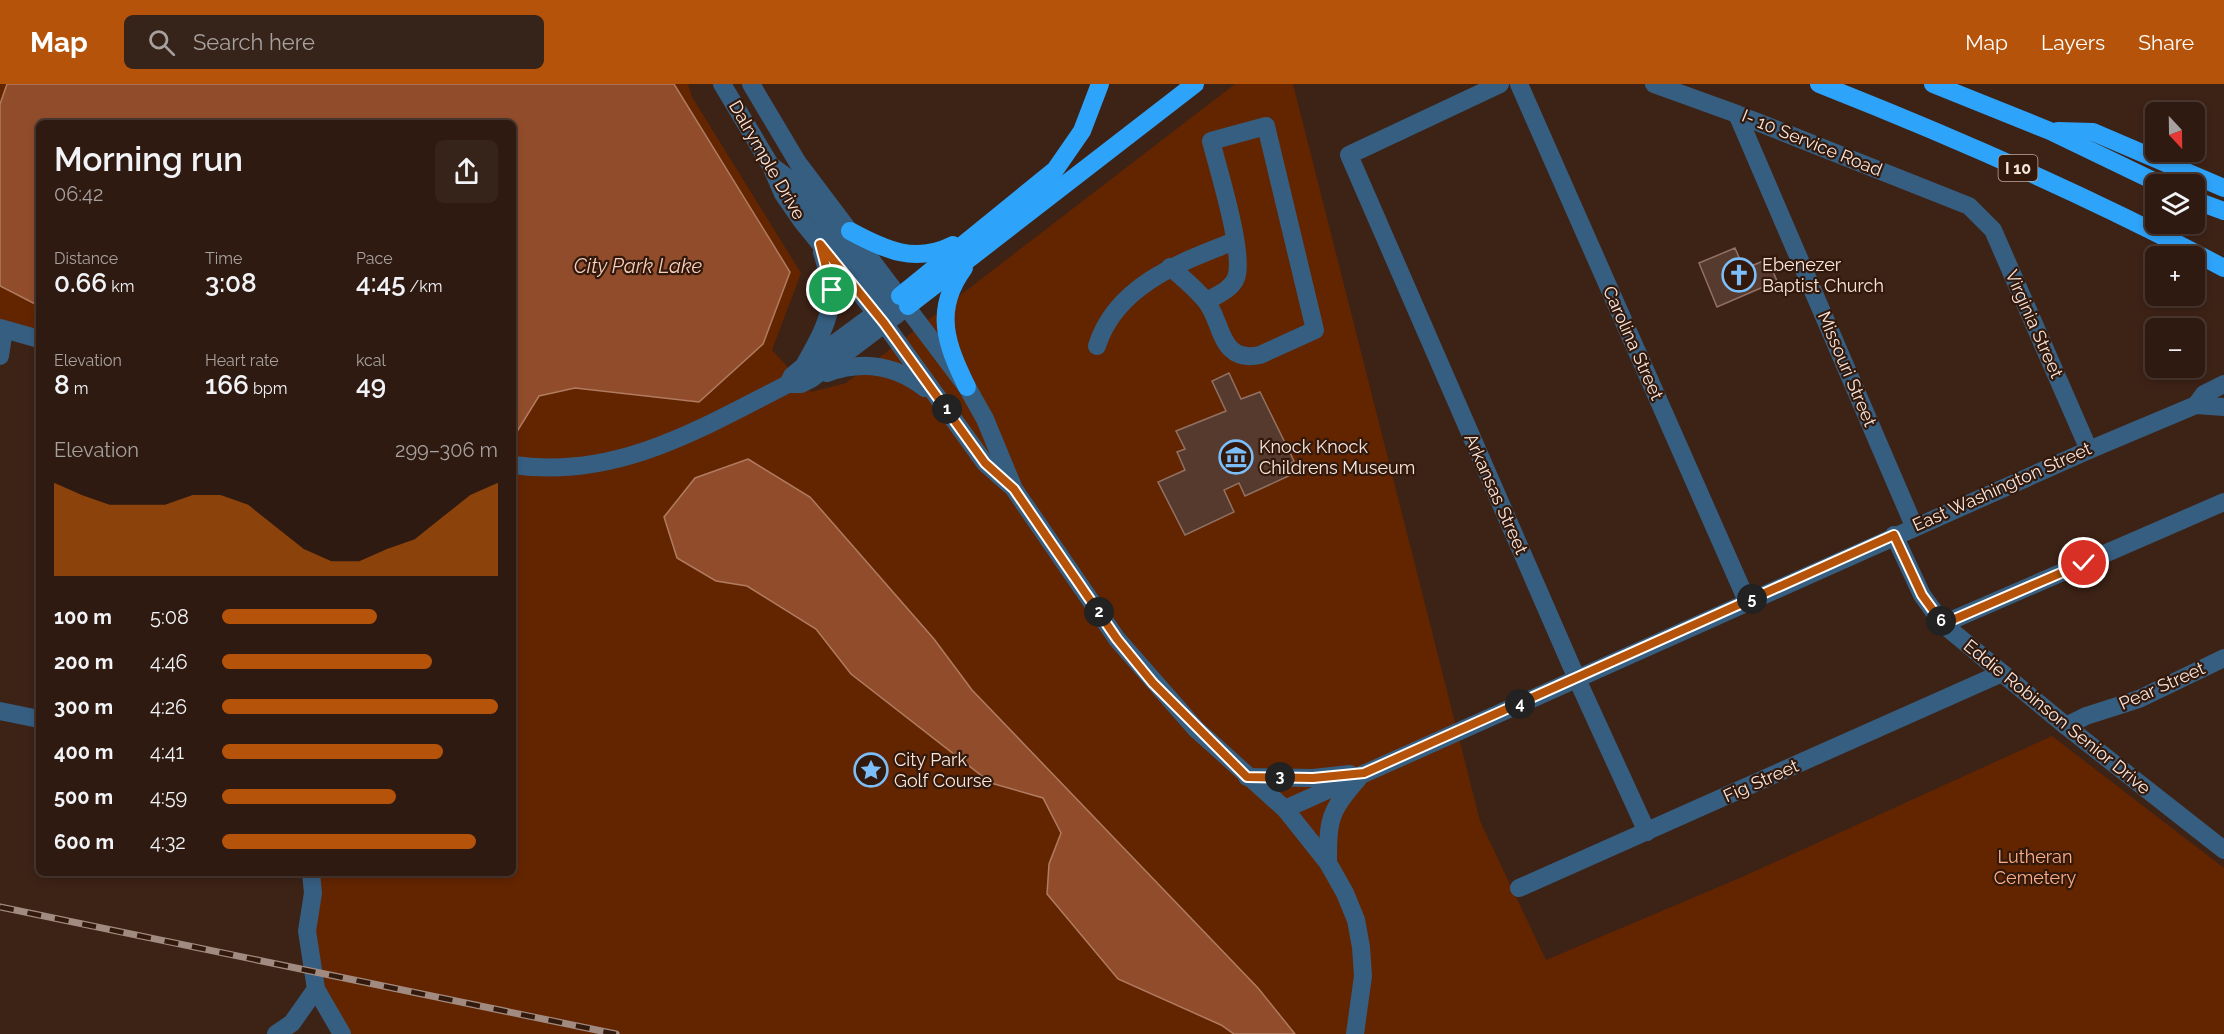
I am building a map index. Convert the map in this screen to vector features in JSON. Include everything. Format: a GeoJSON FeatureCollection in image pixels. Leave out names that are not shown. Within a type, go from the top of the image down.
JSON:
{"type":"FeatureCollection","features":[{"type":"Feature","properties":{"kind":"highway"},"geometry":{"type":"LineString","coordinates":[[892,310],[976,234],[1055,170],[1082,131],[1100,84]]}},
{"type":"Feature","properties":{"kind":"highway"},"geometry":{"type":"LineString","coordinates":[[892,310],[975,253],[1194,84]]}},
{"type":"Feature","properties":{"kind":"highway","name":"I 10"},"geometry":{"type":"LineString","coordinates":[[1818,84],[1894,114],[2055,184],[2219,265]]}},
{"type":"Feature","properties":{"kind":"highway","name":"I 10"},"geometry":{"type":"LineString","coordinates":[[1933,84],[2050,131],[2145,177]]}},
{"type":"Feature","properties":{"kind":"highway"},"geometry":{"type":"LineString","coordinates":[[2050,131],[2092,132],[2224,188]]}},
{"type":"Feature","properties":{"kind":"highway"},"geometry":{"type":"LineString","coordinates":[[2205,204],[2224,211]]}},
{"type":"Feature","properties":{"kind":"highway"},"geometry":{"type":"LineString","coordinates":[[850,231],[881,248],[917,256],[936,253],[976,234]]}},
{"type":"Feature","properties":{"kind":"highway"},"geometry":{"type":"LineString","coordinates":[[967,387],[948,342],[945,315],[951,289],[975,253]]}},
{"type":"Feature","properties":{"kind":"street","name":"Dalrymple Drive"},"geometry":{"type":"LineString","coordinates":[[722,84],[771,166],[783,194],[820,244],[892,310],[967,387],[985,419],[1014,489],[1117,639],[1153,683],[1247,777],[1285,809],[1328,862],[1346,893],[1356,920],[1361,947],[1362,986],[1355,1034]]}},
{"type":"Feature","properties":{"kind":"street","name":"Dalrymple Drive"},"geometry":{"type":"LineString","coordinates":[[751,84],[798,163],[850,231],[939,398],[985,463],[1014,489]]}},
{"type":"Feature","properties":{"kind":"street","name":"Arkansas Street"},"geometry":{"type":"LineString","coordinates":[[1500,84],[1348,155],[1577,679],[1647,832]]}},
{"type":"Feature","properties":{"kind":"street","name":"Carolina Street"},"geometry":{"type":"LineString","coordinates":[[1519,84],[1747,601]]}},
{"type":"Feature","properties":{"kind":"street","name":"I- 10 Service Road"},"geometry":{"type":"LineString","coordinates":[[1654,84],[1737,114],[1970,206]]}},
{"type":"Feature","properties":{"kind":"street","name":"Missouri Street"},"geometry":{"type":"LineString","coordinates":[[1737,114],[1914,526]]}},
{"type":"Feature","properties":{"kind":"street"},"geometry":{"type":"LineString","coordinates":[[1170,267],[1207,301],[1225,343],[1245,355],[1260,355],[1315,330],[1266,126],[1211,141],[1235,241],[1236,277],[1232,285],[1207,301]]}},
{"type":"Feature","properties":{"kind":"street"},"geometry":{"type":"LineString","coordinates":[[771,166],[796,184],[892,310],[807,372]]}},
{"type":"Feature","properties":{"kind":"street","name":"Virginia Street"},"geometry":{"type":"LineString","coordinates":[[1970,206],[1993,230],[2089,450]]}},
{"type":"Feature","properties":{"kind":"street"},"geometry":{"type":"LineString","coordinates":[[1097,346],[1103,328],[1112,314],[1136,291],[1170,267],[1235,241]]}},
{"type":"Feature","properties":{"kind":"street"},"geometry":{"type":"LineString","coordinates":[[516,465],[557,469],[613,462],[699,429],[788,384],[801,384],[831,304],[832,290],[820,244]]}},
{"type":"Feature","properties":{"kind":"street"},"geometry":{"type":"LineString","coordinates":[[0,356],[2,329],[36,338]]}},
{"type":"Feature","properties":{"kind":"street"},"geometry":{"type":"LineString","coordinates":[[807,372],[841,367],[877,366],[910,377],[939,398]]}},
{"type":"Feature","properties":{"kind":"street"},"geometry":{"type":"LineString","coordinates":[[2196,405],[2204,394],[2224,384]]}},
{"type":"Feature","properties":{"kind":"street"},"geometry":{"type":"LineString","coordinates":[[2196,405],[2224,406]]}},
{"type":"Feature","properties":{"kind":"street","name":"East Washington Street"},"geometry":{"type":"LineString","coordinates":[[1285,809],[1914,526],[2196,405]]}},
{"type":"Feature","properties":{"kind":"street"},"geometry":{"type":"LineString","coordinates":[[1943,624],[2224,501]]}},
{"type":"Feature","properties":{"kind":"street","name":"Eddie Robinson Senior Drive"},"geometry":{"type":"LineString","coordinates":[[1894,535],[1922,595],[1943,624],[2066,726],[2224,850]]}},
{"type":"Feature","properties":{"kind":"street","name":"Pear Street"},"geometry":{"type":"LineString","coordinates":[[2066,726],[2086,716],[2139,699],[2224,658]]}},
{"type":"Feature","properties":{"kind":"street","name":"Fig Street"},"geometry":{"type":"LineString","coordinates":[[1519,888],[2002,673]]}},
{"type":"Feature","properties":{"kind":"street"},"geometry":{"type":"LineString","coordinates":[[0,711],[36,718]]}},
{"type":"Feature","properties":{"kind":"street"},"geometry":{"type":"LineString","coordinates":[[1247,777],[1313,778],[1364,773]]}},
{"type":"Feature","properties":{"kind":"street"},"geometry":{"type":"LineString","coordinates":[[1328,862],[1328,828],[1333,810],[1364,773]]}},
{"type":"Feature","properties":{"kind":"street"},"geometry":{"type":"LineString","coordinates":[[311,876],[313,893],[307,931],[315,989],[342,1034]]}},
{"type":"Feature","properties":{"kind":"street"},"geometry":{"type":"LineString","coordinates":[[276,1034],[292,1023],[315,989]]}},
{"type":"Feature","properties":{"kind":"green space","name":"Lutheran Cemetery"},"geometry":{"type":"Polygon","coordinates":[[[0,84],[688,84],[692,97],[801,273],[772,350],[811,392],[846,383],[1235,84],[1293,84],[1480,821],[1546,960],[1742,877],[2052,736],[2224,868],[2224,1034],[342,1034],[316,989],[311,876],[516,876],[516,120],[36,120],[36,337],[0,328],[0,84]]]}},
{"type":"Feature","properties":{"kind":"water","name":"City Park Lake"},"geometry":{"type":"Polygon","coordinates":[[[7,84],[674,84],[790,272],[763,344],[699,402],[575,388],[539,396],[516,433],[516,120],[36,120],[36,304],[0,286],[0,104],[7,84]]]}},
{"type":"Feature","properties":{"kind":"water"},"geometry":{"type":"Polygon","coordinates":[[[748,459],[810,497],[934,639],[972,690],[1258,988],[1295,1034],[1234,1034],[1221,1025],[1118,979],[1047,894],[1049,864],[1061,833],[1043,798],[991,783],[851,674],[816,629],[747,586],[716,581],[677,558],[664,517],[695,478],[748,459]]]}},
{"type":"Feature","properties":{"kind":"building","name":"Ebenezer Baptist Church"},"geometry":{"type":"Polygon","coordinates":[[[1735,248],[1744,269],[1768,259],[1777,281],[1717,307],[1699,263],[1735,248]]]}},
{"type":"Feature","properties":{"kind":"building","name":"Knock Knock Childrens Museum"},"geometry":{"type":"Polygon","coordinates":[[[1229,373],[1241,399],[1260,392],[1294,461],[1291,463],[1295,473],[1245,496],[1239,483],[1224,490],[1234,512],[1185,535],[1158,482],[1185,470],[1177,452],[1185,449],[1176,431],[1226,411],[1212,381],[1229,373]]]}},
{"type":"Feature","properties":{"kind":"railway"},"geometry":{"type":"LineString","coordinates":[[0,907],[616,1034]]}},
{"type":"Feature","properties":{"kind":"place","name":"Ebenezer Baptist Church"},"geometry":{"type":"Point","coordinates":[1739,275]}},
{"type":"Feature","properties":{"kind":"place","name":"Knock Knock Childrens Museum"},"geometry":{"type":"Point","coordinates":[1236,457]}},
{"type":"Feature","properties":{"kind":"place","name":"City Park Golf Course"},"geometry":{"type":"Point","coordinates":[871,770]}},
{"type":"Feature","properties":{"kind":"route"},"geometry":{"type":"LineString","coordinates":[[832,290],[820,244],[884,323],[985,463],[1014,489],[1117,639],[1153,683],[1196,729],[1247,777],[1313,778],[1364,773],[1894,535],[1906,556],[1922,595],[1943,624],[2084,563]]}}]}
